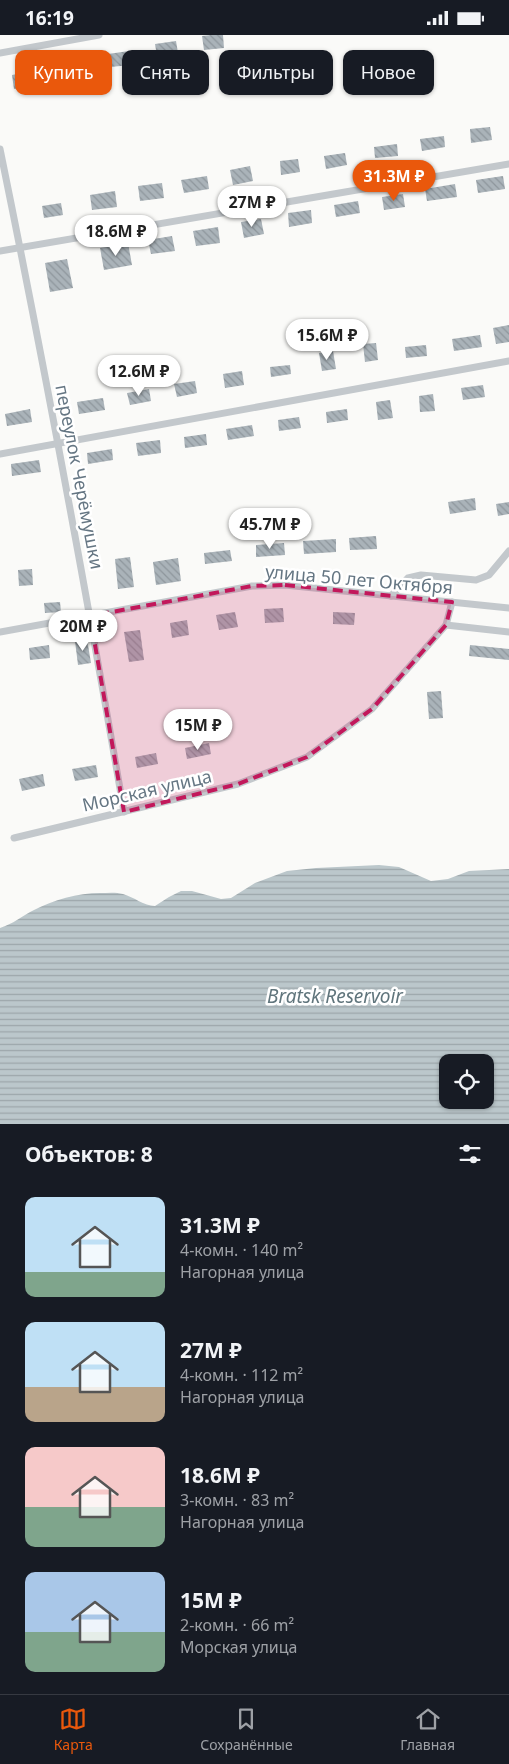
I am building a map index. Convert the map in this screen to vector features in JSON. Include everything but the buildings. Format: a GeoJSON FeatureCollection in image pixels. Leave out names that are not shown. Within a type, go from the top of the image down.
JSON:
{"type":"FeatureCollection","features":[{"type":"Feature","properties":{"kind":"street"},"geometry":{"type":"LineString","coordinates":[[0,53],[99,35]]}},
{"type":"Feature","properties":{"kind":"street","name":"переулок Черёмушки"},"geometry":{"type":"LineString","coordinates":[[0,149],[58,444],[124,812]]}},
{"type":"Feature","properties":{"kind":"street"},"geometry":{"type":"LineString","coordinates":[[0,251],[509,164]]}},
{"type":"Feature","properties":{"kind":"street"},"geometry":{"type":"LineString","coordinates":[[0,454],[509,361]]}},
{"type":"Feature","properties":{"kind":"street"},"geometry":{"type":"LineString","coordinates":[[392,596],[408,578],[421,575],[476,580],[489,575],[509,551]]}},
{"type":"Feature","properties":{"kind":"street","name":"улица 50 лет Октября"},"geometry":{"type":"LineString","coordinates":[[0,632],[252,586],[285,585],[509,608]]}},
{"type":"Feature","properties":{"kind":"street","name":"Морская улица"},"geometry":{"type":"LineString","coordinates":[[14,838],[238,784],[307,757],[372,709],[446,625],[452,602]]}},
{"type":"Feature","properties":{"kind":"street"},"geometry":{"type":"LineString","coordinates":[[446,625],[509,632]]}},
{"type":"Feature","properties":{"kind":"highlighted area"},"geometry":{"type":"Polygon","coordinates":[[[285,585],[452,602],[446,625],[372,709],[307,757],[238,784],[124,812],[90,616],[252,586],[285,585]]]}},
{"type":"Feature","properties":{"kind":"water","name":"Bratsk Reservoir"},"geometry":{"type":"Polygon","coordinates":[[[379,865],[399,867],[431,881],[448,879],[469,871],[509,869],[509,1124],[0,1124],[0,928],[41,906],[74,896],[92,893],[117,893],[127,895],[147,905],[155,906],[181,891],[192,891],[221,899],[231,898],[255,883],[287,871],[379,865]]]}}]}
